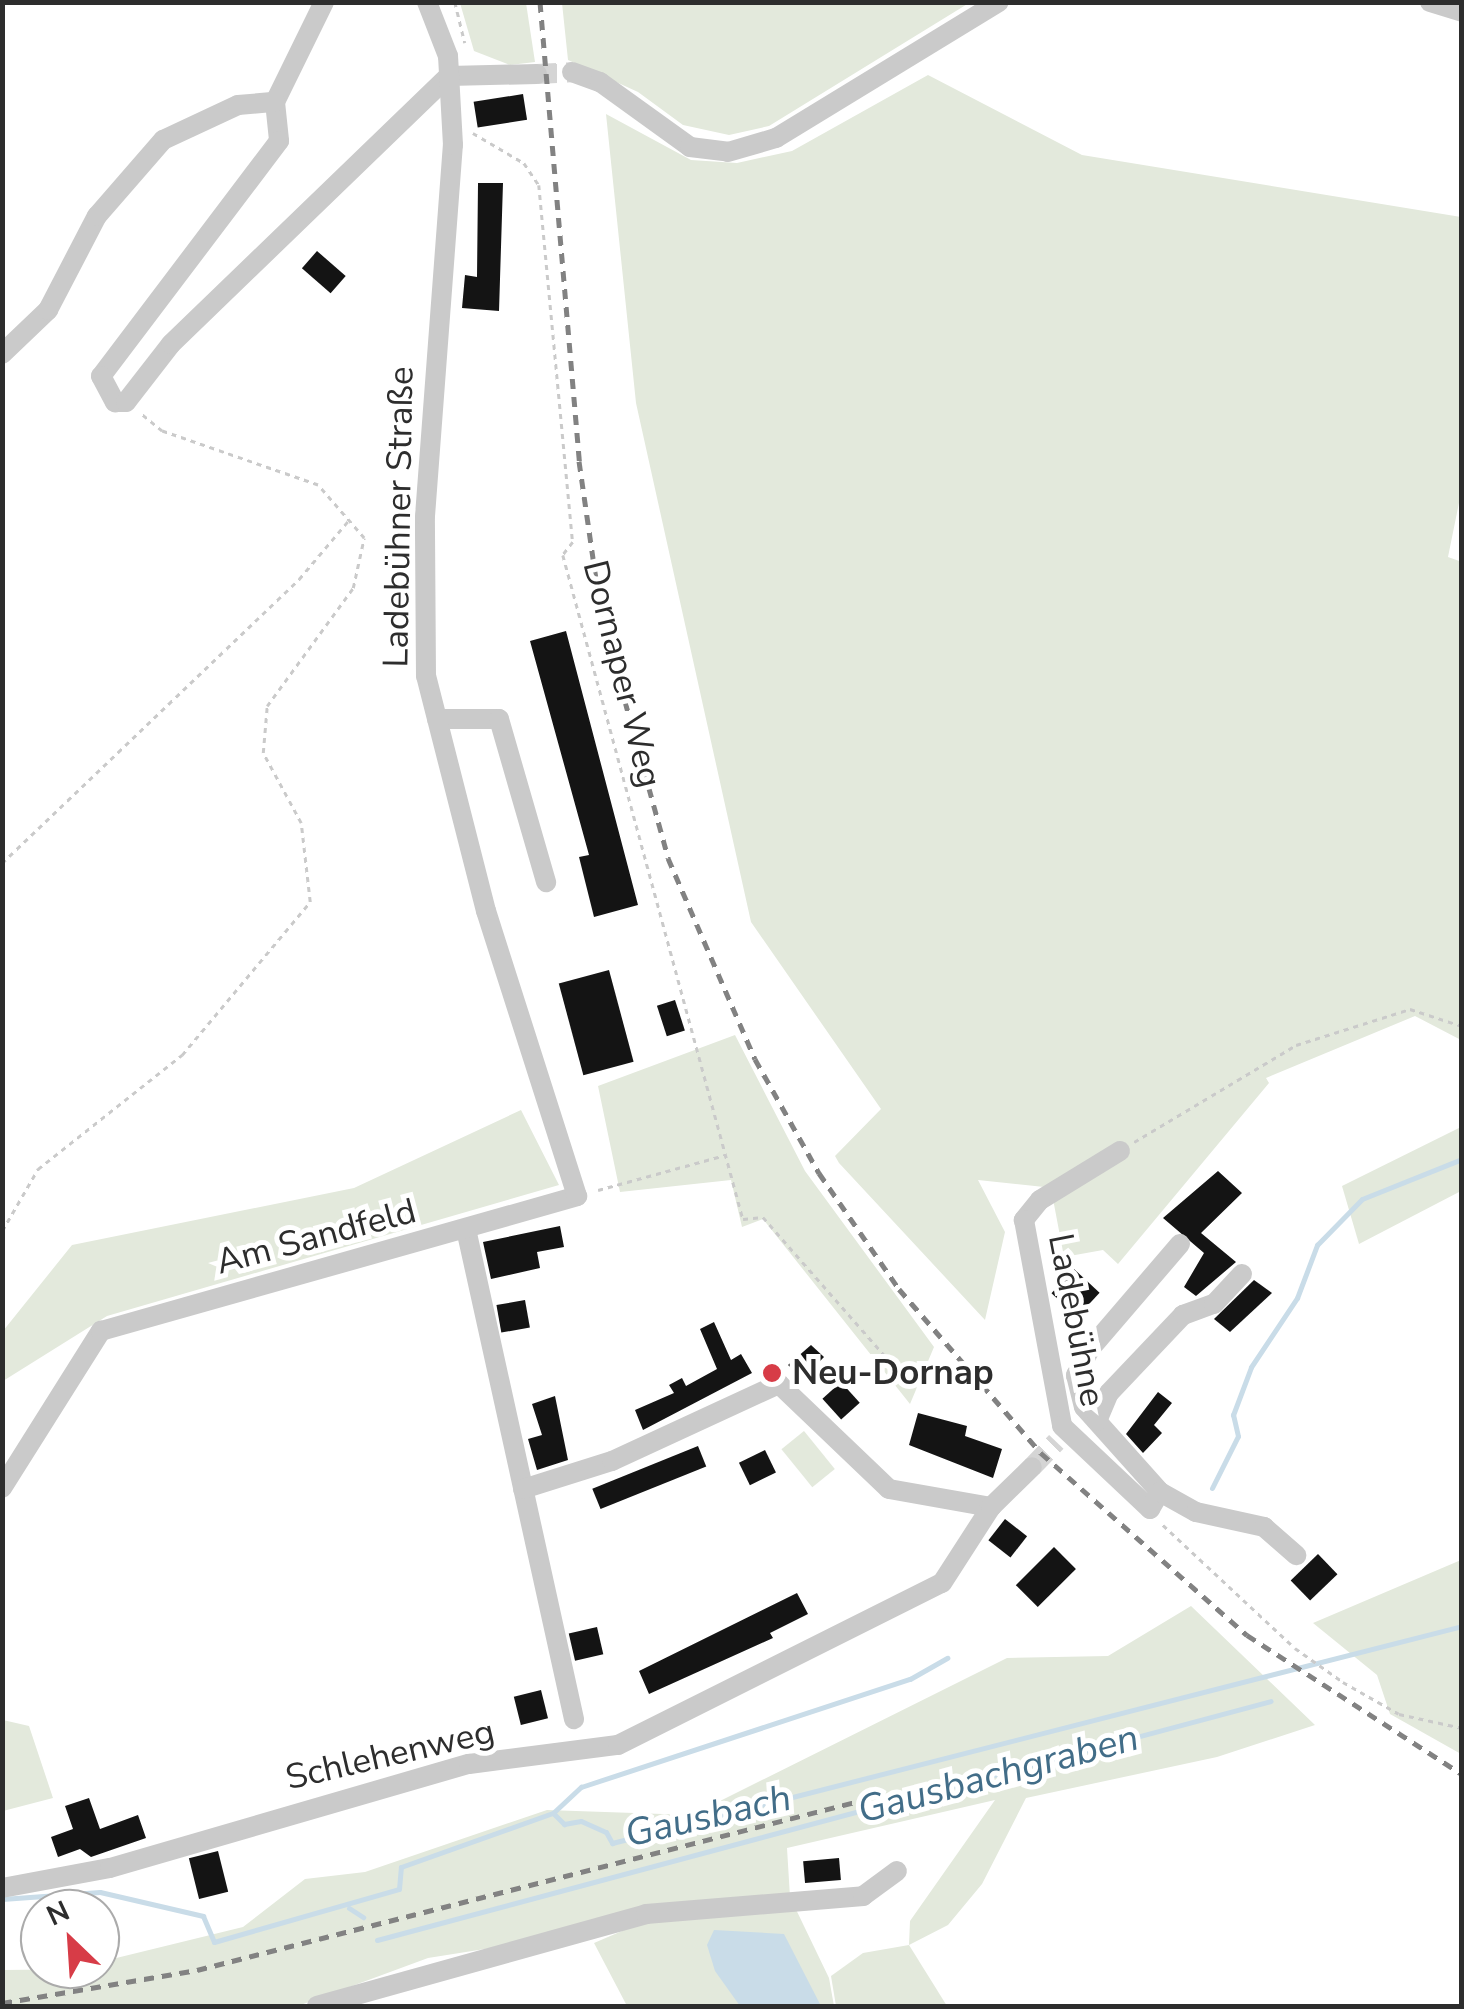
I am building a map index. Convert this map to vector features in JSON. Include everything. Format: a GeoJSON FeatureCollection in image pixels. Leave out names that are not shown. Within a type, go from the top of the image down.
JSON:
{"type":"FeatureCollection","features":[{"type":"Feature","properties":{"kind":"street"},"geometry":{"type":"LineString","coordinates":[[324,2],[275,102],[279,141],[101,376],[106,394],[126,402],[170,344],[450,76],[537,74]]}},
{"type":"Feature","properties":{"kind":"street","name":"Ladebühner Straße"},"geometry":{"type":"LineString","coordinates":[[427,2],[450,76],[452,122],[425,516],[426,676],[486,911],[577,1196]]}},
{"type":"Feature","properties":{"kind":"street"},"geometry":{"type":"LineString","coordinates":[[572,72],[600,82],[690,147],[728,152],[776,138],[999,2]]}},
{"type":"Feature","properties":{"kind":"street"},"geometry":{"type":"LineString","coordinates":[[1430,2],[1462,12]]}},
{"type":"Feature","properties":{"kind":"street"},"geometry":{"type":"LineString","coordinates":[[2,354],[48,310],[97,216],[163,140],[238,105],[275,102]]}},
{"type":"Feature","properties":{"kind":"street"},"geometry":{"type":"LineString","coordinates":[[437,720],[498,719],[546,882]]}},
{"type":"Feature","properties":{"kind":"street","name":"Ladebühne"},"geometry":{"type":"LineString","coordinates":[[1120,1150],[1040,1200],[1024,1220],[1061,1437],[1155,1500],[1264,1526],[1296,1555]]}},
{"type":"Feature","properties":{"kind":"street","name":"Am Sandfeld"},"geometry":{"type":"LineString","coordinates":[[2,1488],[102,1331],[577,1196]]}},
{"type":"Feature","properties":{"kind":"street"},"geometry":{"type":"LineString","coordinates":[[466,1229],[574,1719]]}},
{"type":"Feature","properties":{"kind":"street","name":"Ladebühne"},"geometry":{"type":"LineString","coordinates":[[1155,1500],[1097,1421],[1076,1375],[1180,1244]]}},
{"type":"Feature","properties":{"kind":"street","name":"Ladebühne"},"geometry":{"type":"LineString","coordinates":[[1097,1421],[1109,1394],[1183,1315],[1214,1304],[1242,1274]]}},
{"type":"Feature","properties":{"kind":"street"},"geometry":{"type":"LineString","coordinates":[[524,1489],[612,1461],[779,1384],[890,1488],[991,1507],[1032,1467]]}},
{"type":"Feature","properties":{"kind":"street","name":"Schlehenweg"},"geometry":{"type":"LineString","coordinates":[[2,1888],[110,1868],[469,1764],[618,1745],[942,1583],[991,1507]]}},
{"type":"Feature","properties":{"kind":"street"},"geometry":{"type":"LineString","coordinates":[[317,2006],[646,1914],[862,1896],[897,1871]]}},
{"type":"Feature","properties":{"kind":"path","name":"Dornaper Weg"},"geometry":{"type":"LineString","coordinates":[[452,122],[524,164],[539,185],[573,542],[564,554],[725,1155]]}},
{"type":"Feature","properties":{"kind":"path"},"geometry":{"type":"LineString","coordinates":[[2,1232],[38,1170],[182,1056],[310,902],[300,823],[263,753],[267,706],[352,588],[364,538],[318,485],[162,431],[126,402]]}},
{"type":"Feature","properties":{"kind":"path"},"geometry":{"type":"LineString","coordinates":[[2,863],[298,579],[349,520]]}},
{"type":"Feature","properties":{"kind":"path"},"geometry":{"type":"LineString","coordinates":[[1120,1150],[1296,1045],[1410,1008],[1462,1026]]}},
{"type":"Feature","properties":{"kind":"path"},"geometry":{"type":"LineString","coordinates":[[577,1196],[725,1155],[743,1219],[763,1216],[901,1374]]}},
{"type":"Feature","properties":{"kind":"path"},"geometry":{"type":"LineString","coordinates":[[1155,1500],[1296,1648],[1343,1682],[1399,1714],[1462,1728]]}},
{"type":"Feature","properties":{"kind":"shaded area"},"geometry":{"type":"Polygon","coordinates":[[[460,3],[526,3],[535,62],[510,65],[474,51],[460,3]]]}},
{"type":"Feature","properties":{"kind":"shaded area"},"geometry":{"type":"Polygon","coordinates":[[[562,3],[969,3],[769,126],[729,135],[683,125],[638,92],[568,60],[562,3]]]}},
{"type":"Feature","properties":{"kind":"shaded area"},"geometry":{"type":"Polygon","coordinates":[[[928,75],[1082,155],[1461,217],[1462,488],[1448,557],[1462,562],[1461,1040],[1415,1016],[1266,1078],[1269,1083],[1118,1264],[1103,1250],[1064,1257],[1053,1199],[1063,1189],[978,1180],[1005,1232],[985,1320],[839,1163],[835,1156],[881,1109],[751,922],[636,403],[606,114],[691,160],[737,163],[792,151],[928,75]]]}},
{"type":"Feature","properties":{"kind":"shaded area"},"geometry":{"type":"Polygon","coordinates":[[[735,1035],[805,1171],[934,1347],[910,1404],[763,1219],[742,1227],[731,1180],[620,1192],[598,1086],[735,1035]]]}},
{"type":"Feature","properties":{"kind":"shaded area"},"geometry":{"type":"Polygon","coordinates":[[[521,1110],[559,1185],[107,1316],[3,1381],[3,1331],[72,1245],[354,1188],[521,1110]]]}},
{"type":"Feature","properties":{"kind":"shaded area"},"geometry":{"type":"Polygon","coordinates":[[[1461,1127],[1461,1191],[1359,1244],[1342,1186],[1461,1127]]]}},
{"type":"Feature","properties":{"kind":"shaded area"},"geometry":{"type":"Polygon","coordinates":[[[804,1431],[835,1469],[812,1487],[781,1449],[804,1431]]]}},
{"type":"Feature","properties":{"kind":"shaded area"},"geometry":{"type":"Polygon","coordinates":[[[1462,1560],[1461,1754],[1390,1714],[1377,1675],[1313,1623],[1462,1560]]]}},
{"type":"Feature","properties":{"kind":"shaded area"},"geometry":{"type":"Polygon","coordinates":[[[1191,1606],[1315,1725],[1217,1757],[1026,1798],[982,1884],[948,1925],[909,1945],[910,1921],[995,1800],[787,1848],[790,1897],[829,1978],[834,2006],[627,2006],[594,1943],[636,1925],[428,1958],[298,2006],[3,2006],[3,1970],[20,1970],[20,1989],[120,1989],[120,1957],[243,1927],[305,1879],[365,1872],[547,1810],[692,1815],[1007,1658],[1108,1656],[1191,1606]]]}},
{"type":"Feature","properties":{"kind":"shaded area"},"geometry":{"type":"Polygon","coordinates":[[[3,1720],[29,1726],[53,1798],[3,1811],[3,1720]]]}},
{"type":"Feature","properties":{"kind":"shaded area"},"geometry":{"type":"Polygon","coordinates":[[[909,1945],[947,2006],[836,2006],[831,1976],[863,1953],[909,1945]]]}},
{"type":"Feature","properties":{"kind":"water"},"geometry":{"type":"Polygon","coordinates":[[[714,1930],[784,1934],[821,2006],[740,2006],[715,1971],[707,1945],[714,1930]]]}},
{"type":"Feature","properties":{"kind":"building"},"geometry":{"type":"Polygon","coordinates":[[[523,94],[527,120],[478,128],[474,102],[523,94]]]}},
{"type":"Feature","properties":{"kind":"building"},"geometry":{"type":"Polygon","coordinates":[[[478,183],[503,183],[499,311],[462,308],[465,275],[477,277],[478,183]]]}},
{"type":"Feature","properties":{"kind":"building"},"geometry":{"type":"Polygon","coordinates":[[[317,251],[346,276],[331,293],[302,268],[317,251]]]}},
{"type":"Feature","properties":{"kind":"building"},"geometry":{"type":"Polygon","coordinates":[[[566,631],[638,905],[594,917],[579,857],[589,855],[530,641],[566,631]]]}},
{"type":"Feature","properties":{"kind":"building"},"geometry":{"type":"Polygon","coordinates":[[[609,970],[634,1062],[583,1075],[559,983],[609,970]]]}},
{"type":"Feature","properties":{"kind":"building"},"geometry":{"type":"Polygon","coordinates":[[[675,1000],[685,1030],[667,1036],[657,1006],[675,1000]]]}},
{"type":"Feature","properties":{"kind":"building"},"geometry":{"type":"Polygon","coordinates":[[[1218,1171],[1242,1193],[1201,1233],[1236,1262],[1196,1296],[1184,1287],[1204,1253],[1163,1218],[1218,1171]]]}},
{"type":"Feature","properties":{"kind":"building"},"geometry":{"type":"Polygon","coordinates":[[[560,1226],[564,1247],[537,1252],[540,1268],[491,1279],[483,1242],[560,1226]]]}},
{"type":"Feature","properties":{"kind":"building"},"geometry":{"type":"Polygon","coordinates":[[[1074,1269],[1100,1293],[1077,1317],[1051,1293],[1074,1269]]]}},
{"type":"Feature","properties":{"kind":"building"},"geometry":{"type":"Polygon","coordinates":[[[1254,1280],[1272,1293],[1230,1332],[1214,1319],[1254,1280]]]}},
{"type":"Feature","properties":{"kind":"building"},"geometry":{"type":"Polygon","coordinates":[[[525,1300],[530,1328],[501,1333],[496,1305],[525,1300]]]}},
{"type":"Feature","properties":{"kind":"building"},"geometry":{"type":"Polygon","coordinates":[[[714,1322],[731,1360],[741,1354],[752,1373],[643,1430],[635,1410],[674,1393],[669,1385],[682,1378],[686,1386],[717,1369],[700,1329],[714,1322]]]}},
{"type":"Feature","properties":{"kind":"building"},"geometry":{"type":"Polygon","coordinates":[[[811,1345],[824,1357],[803,1379],[788,1365],[811,1345]]]}},
{"type":"Feature","properties":{"kind":"building"},"geometry":{"type":"Polygon","coordinates":[[[841,1382],[860,1403],[841,1420],[822,1399],[841,1382]]]}},
{"type":"Feature","properties":{"kind":"building"},"geometry":{"type":"Polygon","coordinates":[[[1158,1392],[1172,1403],[1154,1425],[1162,1433],[1143,1453],[1126,1434],[1158,1392]]]}},
{"type":"Feature","properties":{"kind":"building"},"geometry":{"type":"Polygon","coordinates":[[[555,1396],[568,1460],[537,1470],[528,1439],[542,1435],[532,1404],[555,1396]]]}},
{"type":"Feature","properties":{"kind":"building"},"geometry":{"type":"Polygon","coordinates":[[[918,1413],[967,1426],[965,1436],[1002,1449],[993,1478],[909,1445],[918,1413]]]}},
{"type":"Feature","properties":{"kind":"building"},"geometry":{"type":"Polygon","coordinates":[[[698,1446],[706,1466],[601,1509],[592,1489],[698,1446]]]}},
{"type":"Feature","properties":{"kind":"building"},"geometry":{"type":"Polygon","coordinates":[[[765,1450],[776,1472],[750,1485],[739,1463],[765,1450]]]}},
{"type":"Feature","properties":{"kind":"building"},"geometry":{"type":"Polygon","coordinates":[[[1005,1519],[1027,1536],[1010,1558],[988,1540],[1005,1519]]]}},
{"type":"Feature","properties":{"kind":"building"},"geometry":{"type":"Polygon","coordinates":[[[1054,1547],[1076,1569],[1038,1607],[1016,1585],[1054,1547]]]}},
{"type":"Feature","properties":{"kind":"building"},"geometry":{"type":"Polygon","coordinates":[[[1318,1554],[1337,1574],[1310,1601],[1291,1580],[1318,1554]]]}},
{"type":"Feature","properties":{"kind":"building"},"geometry":{"type":"Polygon","coordinates":[[[797,1593],[808,1614],[770,1633],[773,1638],[649,1694],[639,1671],[797,1593]]]}},
{"type":"Feature","properties":{"kind":"building"},"geometry":{"type":"Polygon","coordinates":[[[597,1627],[603,1654],[575,1661],[569,1634],[597,1627]]]}},
{"type":"Feature","properties":{"kind":"building"},"geometry":{"type":"Polygon","coordinates":[[[541,1690],[548,1718],[521,1725],[514,1697],[541,1690]]]}},
{"type":"Feature","properties":{"kind":"building"},"geometry":{"type":"Polygon","coordinates":[[[89,1798],[100,1829],[138,1815],[146,1838],[91,1857],[80,1849],[58,1857],[51,1837],[73,1829],[65,1806],[89,1798]]]}},
{"type":"Feature","properties":{"kind":"building"},"geometry":{"type":"Polygon","coordinates":[[[218,1851],[228,1892],[199,1899],[189,1858],[218,1851]]]}},
{"type":"Feature","properties":{"kind":"building"},"geometry":{"type":"Polygon","coordinates":[[[839,1858],[841,1880],[805,1883],[803,1861],[839,1858]]]}},
{"type":"Feature","properties":{"kind":"waterway"},"geometry":{"type":"LineString","coordinates":[[1212,1488],[1238,1436],[1233,1415],[1251,1367],[1297,1298],[1317,1245],[1362,1199],[1462,1159]]}},
{"type":"Feature","properties":{"kind":"waterway","name":"Gausbach"},"geometry":{"type":"LineString","coordinates":[[2,1899],[100,1892],[203,1916],[214,1942],[399,1889],[401,1867],[553,1813],[564,1824],[581,1821],[606,1832],[612,1843],[1462,1626]]}},
{"type":"Feature","properties":{"kind":"waterway"},"geometry":{"type":"LineString","coordinates":[[554,1812],[581,1787],[910,1679],[947,1658]]}},
{"type":"Feature","properties":{"kind":"waterway","name":"Gausbachgraben"},"geometry":{"type":"LineString","coordinates":[[377,1940],[1271,1701]]}},
{"type":"Feature","properties":{"kind":"waterway","name":"Gausbachgraben"},"geometry":{"type":"LineString","coordinates":[[349,1908],[363,1917]]}},
{"type":"Feature","properties":{"kind":"tunnel"},"geometry":{"type":"LineString","coordinates":[[537,74],[572,72]]}},
{"type":"Feature","properties":{"kind":"tunnel"},"geometry":{"type":"LineString","coordinates":[[1032,1467],[1056,1442]]}},
{"type":"Feature","properties":{"kind":"railway"},"geometry":{"type":"LineString","coordinates":[[540,2],[579,461],[601,614],[668,858],[755,1059],[819,1173],[899,1289],[1041,1453],[1247,1635],[1462,1774]]}},
{"type":"Feature","properties":{"kind":"railway"},"geometry":{"type":"LineString","coordinates":[[2,2003],[197,1970],[871,1798]]}},
{"type":"Feature","properties":{"kind":"place","name":"Neu-Dornap"},"geometry":{"type":"Point","coordinates":[772,1373]}}]}
